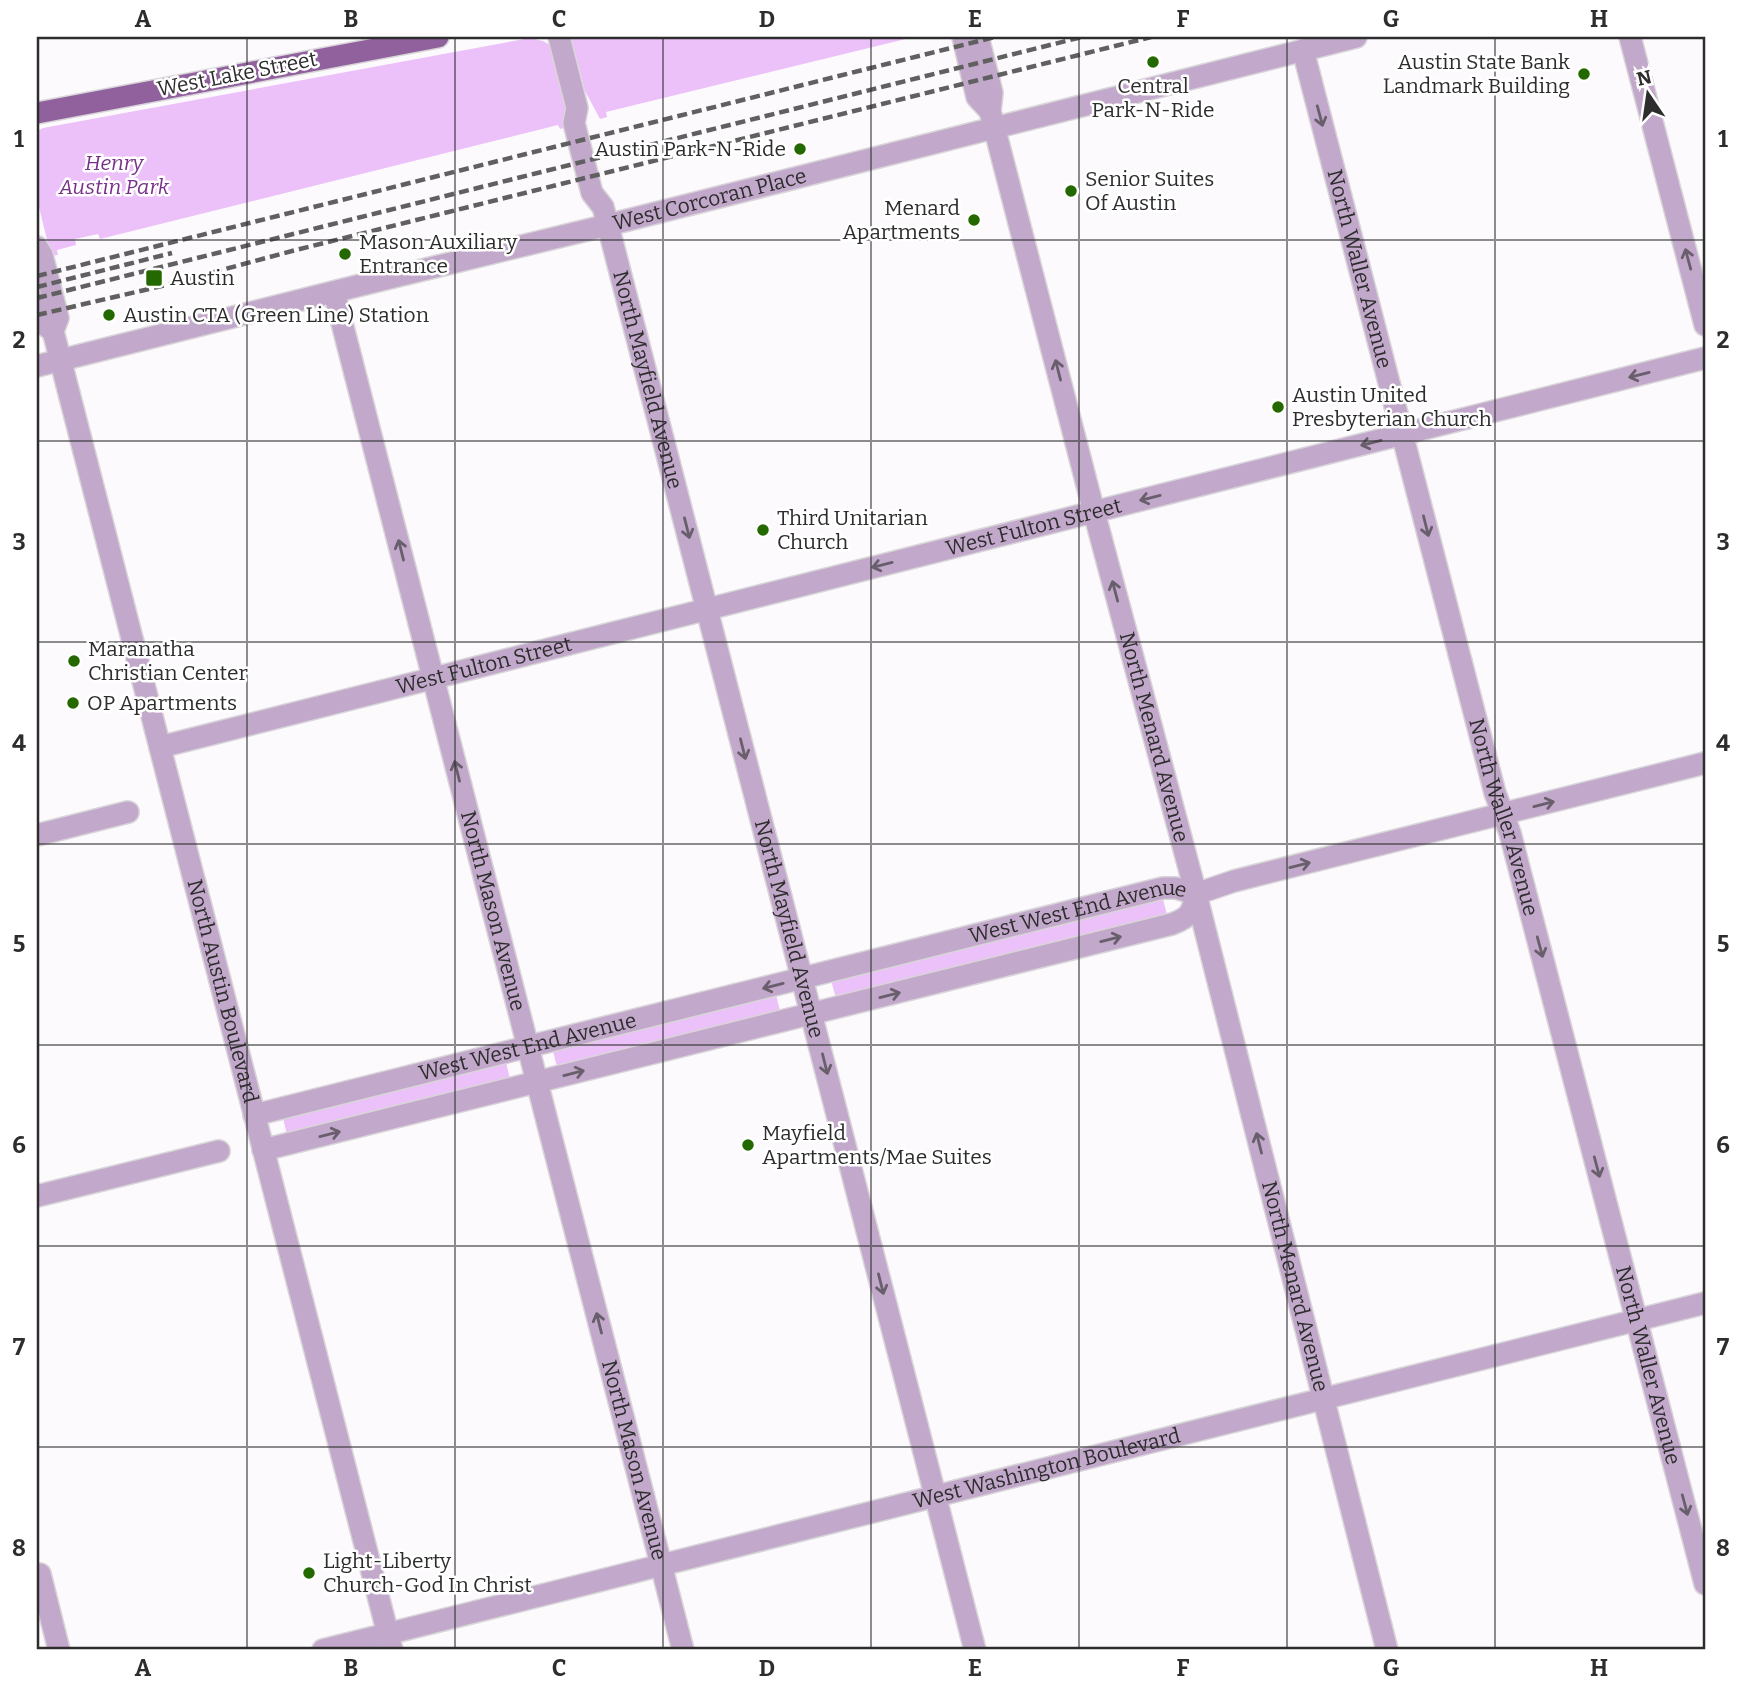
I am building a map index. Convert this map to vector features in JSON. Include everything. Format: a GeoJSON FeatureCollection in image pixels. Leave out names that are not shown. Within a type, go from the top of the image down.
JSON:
{"type":"FeatureCollection","features":[{"type":"Feature","properties":{"kind":"main road","name":"West Lake Street"},"geometry":{"type":"LineString","coordinates":[[37,113],[438,37]]}},
{"type":"Feature","properties":{"kind":"street","name":"North Mayfield Avenue"},"geometry":{"type":"LineString","coordinates":[[559,37],[578,108],[589,119],[606,190],[606,216],[975,1650]]}},
{"type":"Feature","properties":{"kind":"street","name":"North Menard Avenue"},"geometry":{"type":"LineString","coordinates":[[963,37],[977,96],[992,119]]}},
{"type":"Feature","properties":{"kind":"street","name":"North Menard Avenue"},"geometry":{"type":"LineString","coordinates":[[978,37],[992,93],[992,119],[1196,894],[1387,1650]]}},
{"type":"Feature","properties":{"kind":"street","name":"West Corcoran Place"},"geometry":{"type":"LineString","coordinates":[[37,366],[334,292],[606,216],[992,119],[1356,37]]}},
{"type":"Feature","properties":{"kind":"street"},"geometry":{"type":"LineString","coordinates":[[1630,37],[1705,325]]}},
{"type":"Feature","properties":{"kind":"street","name":"North Waller Avenue"},"geometry":{"type":"LineString","coordinates":[[1303,50],[1494,791],[1510,833],[1705,1584]]}},
{"type":"Feature","properties":{"kind":"street","name":"North Austin Boulevard"},"geometry":{"type":"LineString","coordinates":[[37,247],[42,255],[58,318],[53,331],[390,1642]]}},
{"type":"Feature","properties":{"kind":"street","name":"North Mason Avenue"},"geometry":{"type":"LineString","coordinates":[[334,292],[683,1650]]}},
{"type":"Feature","properties":{"kind":"street","name":"North Austin Boulevard"},"geometry":{"type":"LineString","coordinates":[[37,303],[42,323],[53,331]]}},
{"type":"Feature","properties":{"kind":"street","name":"West Fulton Street"},"geometry":{"type":"LineString","coordinates":[[160,747],[1705,358]]}},
{"type":"Feature","properties":{"kind":"street"},"geometry":{"type":"LineString","coordinates":[[1196,894],[1234,881],[1705,763]]}},
{"type":"Feature","properties":{"kind":"street"},"geometry":{"type":"LineString","coordinates":[[37,835],[128,812]]}},
{"type":"Feature","properties":{"kind":"street","name":"West West End Avenue"},"geometry":{"type":"LineString","coordinates":[[254,1115],[1163,888],[1176,888],[1196,894],[1192,911],[1183,920],[1172,924],[264,1150]]}},
{"type":"Feature","properties":{"kind":"street"},"geometry":{"type":"LineString","coordinates":[[37,1196],[219,1151]]}},
{"type":"Feature","properties":{"kind":"street","name":"West Washington Boulevard"},"geometry":{"type":"LineString","coordinates":[[324,1650],[390,1642],[662,1565],[1705,1303]]}},
{"type":"Feature","properties":{"kind":"street"},"geometry":{"type":"LineString","coordinates":[[40,1574],[59,1650]]}},
{"type":"Feature","properties":{"kind":"green space"},"geometry":{"type":"Polygon","coordinates":[[[571,37],[914,37],[606,112],[607,117],[600,119],[585,91],[571,37]]]}},
{"type":"Feature","properties":{"kind":"green space","name":"Henry Austin Park"},"geometry":{"type":"Polygon","coordinates":[[[530,38],[550,45],[564,97],[568,127],[560,129],[558,125],[100,239],[98,234],[75,239],[76,245],[57,250],[58,255],[51,256],[37,199],[37,131],[43,128],[530,38]]]}},
{"type":"Feature","properties":{"kind":"green space"},"geometry":{"type":"Polygon","coordinates":[[[1162,895],[1167,915],[836,998],[830,977],[1162,895]]]}},
{"type":"Feature","properties":{"kind":"green space"},"geometry":{"type":"Polygon","coordinates":[[[775,991],[780,1011],[557,1067],[552,1047],[775,991]]]}},
{"type":"Feature","properties":{"kind":"green space"},"geometry":{"type":"Polygon","coordinates":[[[505,1058],[510,1079],[287,1135],[282,1114],[505,1058]]]}},
{"type":"Feature","properties":{"kind":"railway"},"geometry":{"type":"LineString","coordinates":[[37,276],[995,37]]}},
{"type":"Feature","properties":{"kind":"railway"},"geometry":{"type":"LineString","coordinates":[[37,298],[1082,37]]}},
{"type":"Feature","properties":{"kind":"railway"},"geometry":{"type":"LineString","coordinates":[[37,315],[166,285],[292,251],[1151,37]]}},
{"type":"Feature","properties":{"kind":"railway"},"geometry":{"type":"LineString","coordinates":[[37,287],[172,253]]}},
{"type":"Feature","properties":{"kind":"place","name":"Central Park-N-Ride"},"geometry":{"type":"Point","coordinates":[1153,62]}},
{"type":"Feature","properties":{"kind":"place","name":"Austin State Bank Landmark Building"},"geometry":{"type":"Point","coordinates":[1584,74]}},
{"type":"Feature","properties":{"kind":"place","name":"Austin Park-N-Ride"},"geometry":{"type":"Point","coordinates":[800,149]}},
{"type":"Feature","properties":{"kind":"place","name":"Senior Suites Of Austin"},"geometry":{"type":"Point","coordinates":[1071,191]}},
{"type":"Feature","properties":{"kind":"place","name":"Menard Apartments"},"geometry":{"type":"Point","coordinates":[974,220]}},
{"type":"Feature","properties":{"kind":"place","name":"Mason Auxiliary Entrance"},"geometry":{"type":"Point","coordinates":[345,254]}},
{"type":"Feature","properties":{"kind":"place","name":"Austin"},"geometry":{"type":"Point","coordinates":[154,278]}},
{"type":"Feature","properties":{"kind":"place","name":"Austin CTA (Green Line) Station"},"geometry":{"type":"Point","coordinates":[109,315]}},
{"type":"Feature","properties":{"kind":"place","name":"Austin United Presbyterian Church"},"geometry":{"type":"Point","coordinates":[1278,407]}},
{"type":"Feature","properties":{"kind":"place","name":"Third Unitarian Church"},"geometry":{"type":"Point","coordinates":[763,530]}},
{"type":"Feature","properties":{"kind":"place","name":"Maranatha Christian Center"},"geometry":{"type":"Point","coordinates":[74,661]}},
{"type":"Feature","properties":{"kind":"place","name":"OP Apartments"},"geometry":{"type":"Point","coordinates":[73,703]}},
{"type":"Feature","properties":{"kind":"place","name":"Mayfield Apartments/Mae Suites"},"geometry":{"type":"Point","coordinates":[748,1145]}},
{"type":"Feature","properties":{"kind":"place","name":"Light-Liberty Church-God In Christ"},"geometry":{"type":"Point","coordinates":[309,1573]}}]}
